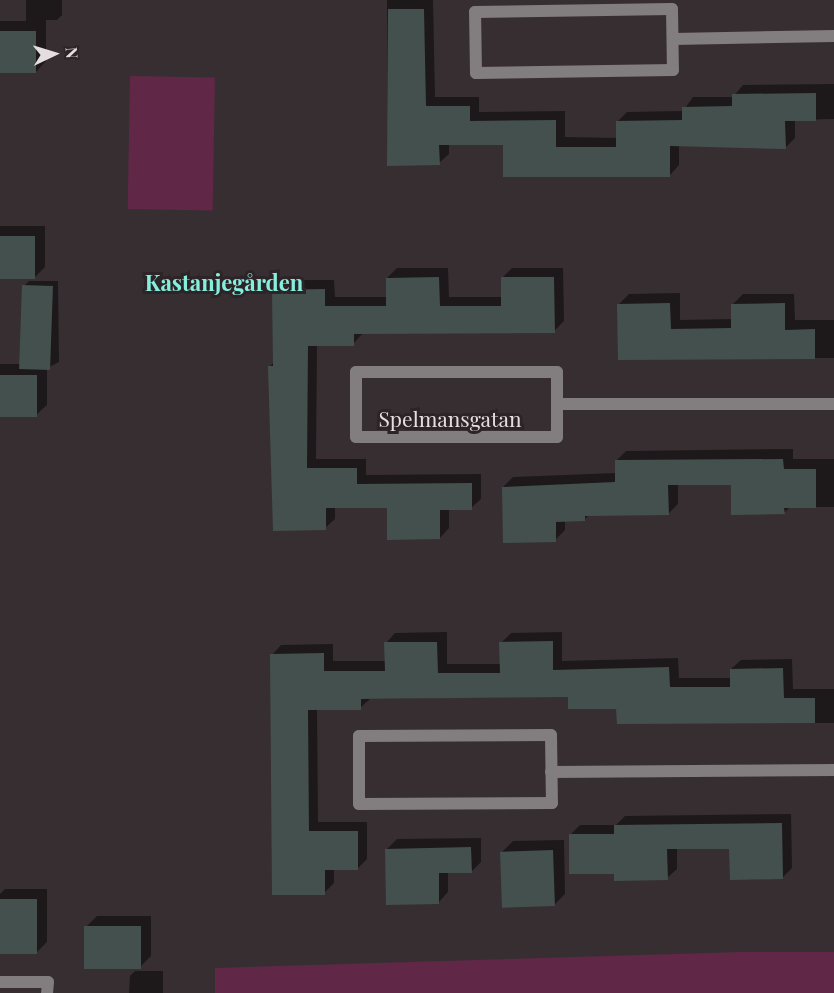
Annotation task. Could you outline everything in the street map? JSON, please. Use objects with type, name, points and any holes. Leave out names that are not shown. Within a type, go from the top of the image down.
[{"type":"street","points":[[672,9],[673,39],[673,70],[476,73],[475,12],[672,9]]},
{"type":"street","points":[[673,39],[834,36]]},
{"type":"street","name":"Spelmansgatan","points":[[356,372],[557,372],[557,404],[557,437],[356,437],[356,372]]},
{"type":"street","points":[[557,404],[834,404]]},
{"type":"street","points":[[551,735],[551,772],[552,803],[359,804],[359,736],[551,735]]},
{"type":"street","points":[[551,772],[834,770]]},
{"type":"street","points":[[0,982],[48,982],[48,993]]},
{"type":"shaded area","points":[[130,76],[215,77],[213,210],[128,209]]},
{"type":"shaded area","points":[[742,952],[834,952],[834,993],[215,993],[215,968]]},
{"type":"building","points":[[388,9],[424,9],[426,106],[470,106],[470,121],[556,120],[556,147],[616,147],[616,121],[682,120],[682,107],[732,106],[732,94],[816,93],[816,121],[785,121],[786,149],[670,146],[670,177],[503,177],[503,145],[439,145],[440,165],[387,166]]},
{"type":"building","points":[[0,31],[36,31],[36,73],[0,73]]},
{"type":"building","points":[[0,236],[35,236],[35,279],[0,279]]},
{"type":"building","points":[[439,277],[440,306],[501,306],[501,277],[554,277],[555,333],[354,334],[354,346],[308,346],[307,468],[357,468],[357,484],[472,483],[472,510],[440,510],[440,539],[387,540],[387,508],[326,508],[326,530],[273,531],[268,366],[273,366],[272,290],[325,289],[325,306],[386,306],[386,278]]},
{"type":"building","points":[[22,285],[53,286],[50,370],[19,369]]},
{"type":"building","points":[[670,303],[671,329],[731,328],[731,304],[785,303],[785,330],[815,329],[815,359],[618,360],[617,304]]},
{"type":"building","points":[[0,375],[37,375],[37,417],[0,417]]},
{"type":"building","points":[[783,459],[784,469],[816,469],[816,508],[784,508],[785,514],[731,515],[731,485],[668,485],[669,515],[585,516],[585,521],[556,522],[556,542],[503,543],[502,487],[615,482],[615,460]]},
{"type":"building","points":[[553,641],[553,670],[669,667],[670,687],[730,687],[730,669],[783,668],[784,698],[815,698],[815,723],[617,724],[616,709],[568,709],[568,697],[361,699],[361,710],[308,710],[309,831],[358,831],[358,870],[325,870],[325,895],[272,895],[270,654],[324,653],[324,671],[385,671],[384,642],[437,642],[438,673],[500,673],[499,642]]},
{"type":"building","points":[[782,823],[783,879],[730,880],[729,849],[667,849],[668,880],[614,881],[614,874],[569,874],[569,834],[614,834],[614,825]]},
{"type":"building","points":[[471,847],[472,873],[439,873],[439,904],[386,905],[385,849]]},
{"type":"building","points":[[553,850],[555,906],[502,908],[500,852]]},
{"type":"building","points":[[0,899],[37,899],[37,954],[0,954]]},
{"type":"building","points":[[84,926],[141,926],[141,969],[84,969]]},
{"type":"district","name":"Kastanjegården","points":[[224,283]]}]
